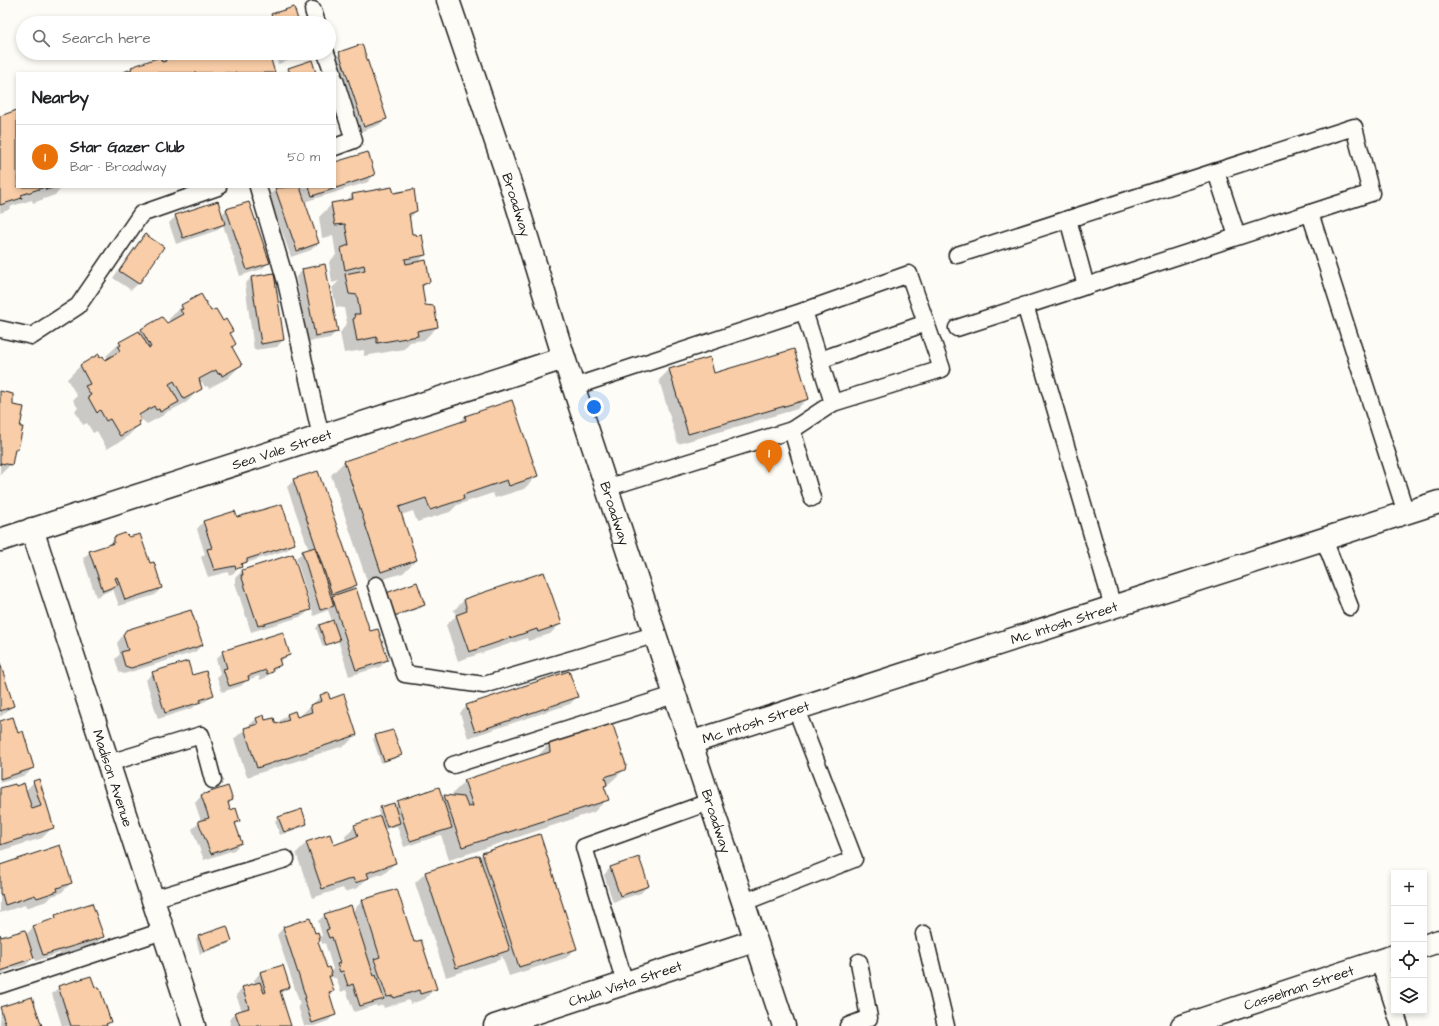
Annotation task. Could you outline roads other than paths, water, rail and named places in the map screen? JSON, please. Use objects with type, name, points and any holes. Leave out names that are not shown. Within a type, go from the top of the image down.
[{"type":"street","name":"Broadway","points":[[448,0],[514,195],[573,387],[754,940],[784,1026]]},
{"type":"street","name":"Sea Vale Street","points":[[0,540],[564,358]]},
{"type":"street","name":"Mc Intosh Street","points":[[690,743],[1439,502]]},
{"type":"street","name":"Madison Avenue","points":[[32,530],[194,1026]]},
{"type":"street","name":"Chula Vista Street","points":[[495,1026],[754,940]]},
{"type":"street","points":[[1427,945],[1439,941]]},
{"type":"street","name":"Casselman Street","points":[[1182,1026],[1387,959]]},
{"type":"lane","points":[[328,60],[333,72]]},
{"type":"lane","points":[[336,83],[354,140],[336,146]]},
{"type":"lane","points":[[957,255],[1354,127],[1371,193],[957,328]]},
{"type":"lane","points":[[1216,172],[1238,236]]},
{"type":"lane","points":[[0,329],[32,336],[78,306],[141,214],[215,188]]},
{"type":"lane","points":[[258,188],[286,282],[321,437]]},
{"type":"lane","points":[[1310,213],[1406,513]]},
{"type":"lane","points":[[1068,219],[1086,286]]},
{"type":"lane","points":[[573,387],[804,311],[909,274],[942,368],[833,403],[792,430],[606,488]]},
{"type":"lane","points":[[1025,305],[1113,607]]},
{"type":"lane","points":[[804,311],[833,403]]},
{"type":"lane","points":[[820,360],[926,323]]},
{"type":"lane","points":[[792,430],[812,498]]},
{"type":"lane","points":[[1324,539],[1350,607]]},
{"type":"lane","points":[[376,584],[406,674],[484,684],[654,634]]},
{"type":"lane","points":[[453,765],[674,695]]},
{"type":"lane","points":[[742,903],[854,859],[796,709]]},
{"type":"lane","points":[[108,763],[201,735],[213,780]]},
{"type":"lane","points":[[625,983],[584,847],[709,802]]},
{"type":"lane","points":[[153,899],[286,859]]},
{"type":"lane","points":[[0,985],[163,931]]},
{"type":"lane","points":[[924,934],[946,1026]]},
{"type":"lane","points":[[1387,959],[1391,986]]},
{"type":"lane","points":[[848,1026],[869,1018],[859,962]]},
{"type":"lane","points":[[1396,1014],[1400,1026]]},
{"type":"place","name":"Star Gazer Club","points":[[769,473]]}]
